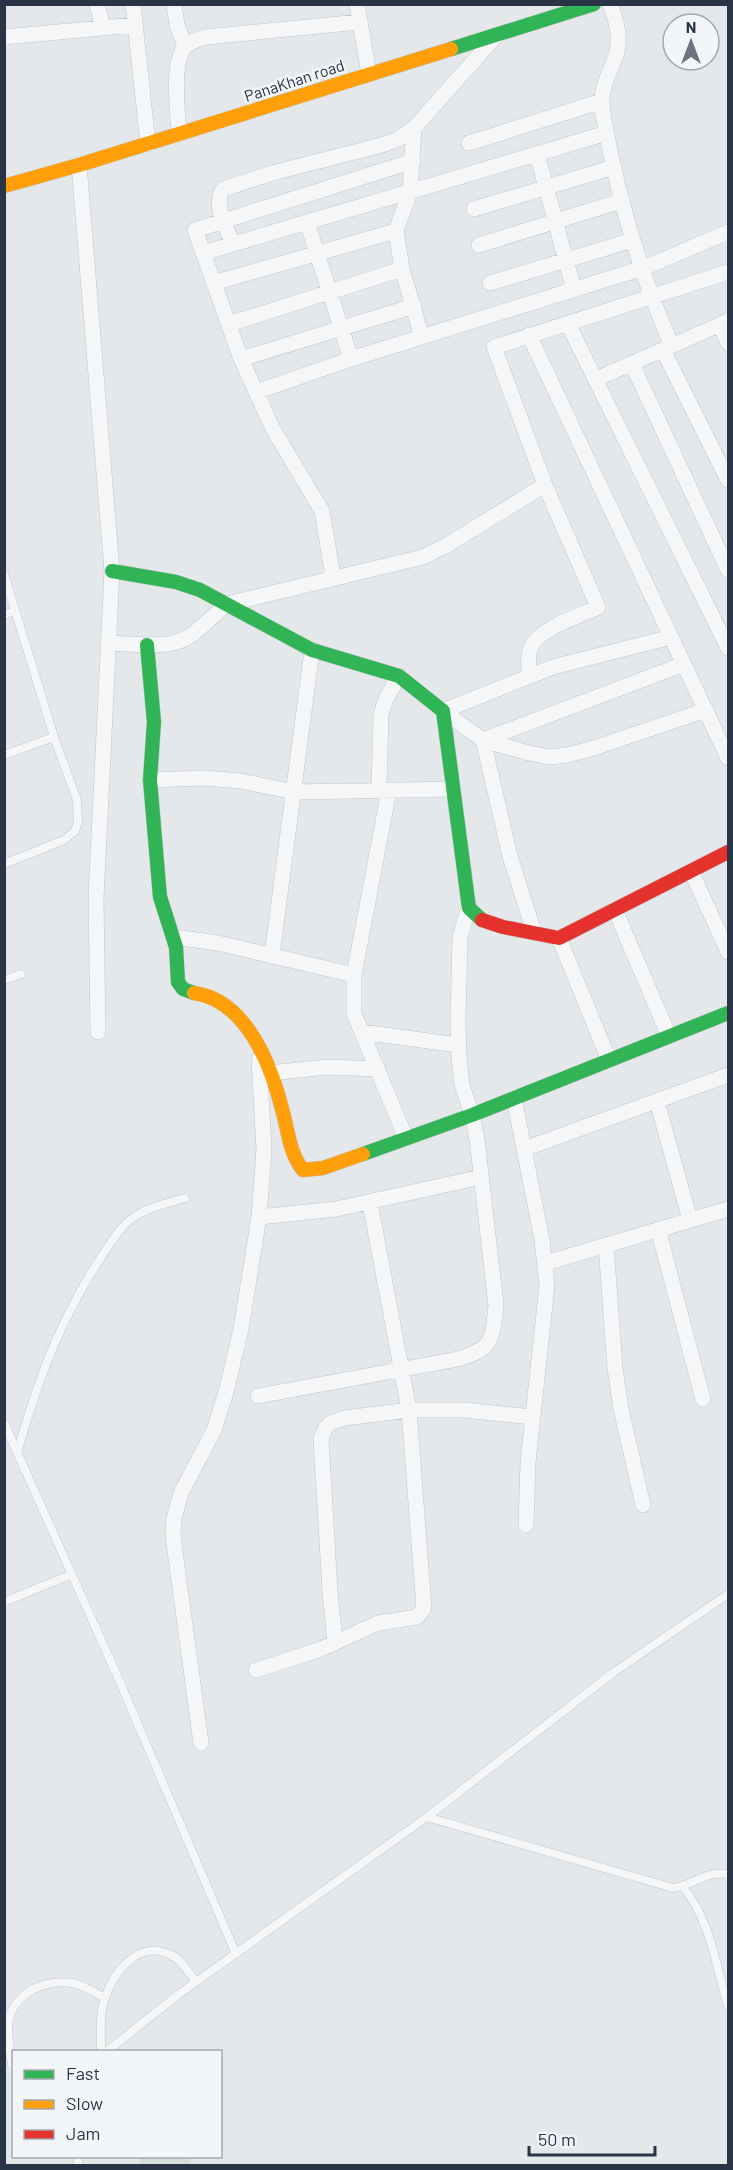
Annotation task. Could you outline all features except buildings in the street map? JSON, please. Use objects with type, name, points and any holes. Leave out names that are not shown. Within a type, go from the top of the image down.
[{"type":"street","points":[[97,4],[103,28]]},
{"type":"street","points":[[133,4],[148,144]]},
{"type":"street","points":[[174,4],[185,47]]},
{"type":"street","points":[[357,4],[369,74]]},
{"type":"street","name":"PanaKhan road","points":[[4,186],[148,144],[594,4]]},
{"type":"street","points":[[610,4],[617,23],[619,40],[616,56],[604,84],[602,101],[621,201],[668,348],[729,480]]},
{"type":"street","points":[[179,134],[177,84],[179,58],[185,47],[194,40],[360,22]]},
{"type":"street","points":[[4,37],[135,25]]},
{"type":"street","points":[[233,244],[219,206],[219,196],[223,189],[272,173],[382,146],[398,139],[414,128],[499,32]]},
{"type":"street","points":[[469,143],[602,101]]},
{"type":"street","points":[[414,128],[410,192],[396,231],[402,269],[422,337]]},
{"type":"street","points":[[203,253],[607,133]]},
{"type":"street","points":[[537,154],[574,290]]},
{"type":"street","points":[[333,577],[322,511],[273,429],[256,392],[241,358],[195,230],[413,161]]},
{"type":"street","points":[[79,165],[112,571],[96,898],[98,1032]]},
{"type":"street","points":[[474,210],[614,167]]},
{"type":"street","points":[[479,245],[621,201]]},
{"type":"street","points":[[307,222],[351,359]]},
{"type":"street","points":[[213,283],[396,231]]},
{"type":"street","points":[[256,392],[351,359],[642,268],[728,234]]},
{"type":"street","points":[[490,283],[633,240]]},
{"type":"street","points":[[229,324],[402,269]]},
{"type":"street","points":[[529,675],[530,649],[536,639],[547,631],[598,608],[545,485],[494,347],[729,272]]},
{"type":"street","points":[[241,358],[414,306]]},
{"type":"street","points":[[596,379],[724,323],[729,343]]},
{"type":"street","points":[[568,324],[722,619],[729,648]]},
{"type":"street","points":[[529,335],[729,758]]},
{"type":"street","points":[[632,364],[729,570]]},
{"type":"street","points":[[108,643],[169,644],[192,635],[228,604],[423,557],[447,545],[545,485]]},
{"type":"street","points":[[112,571],[176,582],[200,590],[312,650],[399,676],[483,740],[529,753],[550,757],[567,755],[706,710]]},
{"type":"street","points":[[443,711],[553,667],[671,637]]},
{"type":"street","points":[[147,645],[154,722],[150,780],[160,897],[164,915],[174,937],[178,956],[178,982],[182,988],[211,996],[227,1006],[241,1021],[259,1048],[281,1104],[298,1165],[303,1170],[323,1168],[472,1115],[729,1013]]},
{"type":"street","points":[[272,955],[312,650]]},
{"type":"street","points":[[483,740],[684,664]]},
{"type":"street","points":[[399,676],[386,699],[381,714],[384,789],[354,975],[354,1014],[406,1138]]},
{"type":"street","points":[[258,1396],[401,1371],[478,1352],[489,1343],[494,1326],[496,1305],[481,1177],[472,1115],[462,1085],[458,1045],[460,937],[469,908],[443,711]]},
{"type":"street","points":[[483,740],[510,856],[534,933]]},
{"type":"street","points":[[150,780],[205,778],[241,781],[294,792],[453,789]]},
{"type":"street","points":[[469,908],[482,920],[503,927],[559,938],[729,852]]},
{"type":"street","points":[[691,871],[729,952]]},
{"type":"street","points":[[615,910],[669,1036]]},
{"type":"street","points":[[174,937],[218,943],[354,975]]},
{"type":"street","points":[[559,938],[609,1060]]},
{"type":"street","points":[[362,1032],[458,1045]]},
{"type":"street","points":[[201,1743],[173,1535],[174,1518],[181,1493],[214,1430],[241,1329],[259,1216],[264,1149],[259,1048]]},
{"type":"street","points":[[270,1073],[328,1067],[378,1069]]},
{"type":"street","points":[[524,1149],[729,1075]]},
{"type":"street","points":[[514,1098],[546,1263],[547,1285],[528,1462],[526,1525]]},
{"type":"street","points":[[657,1101],[690,1220]]},
{"type":"street","points":[[259,1216],[336,1209],[481,1177]]},
{"type":"street","points":[[256,1670],[321,1649],[378,1623],[417,1617],[424,1608],[409,1410],[370,1203]]},
{"type":"street","points":[[546,1263],[729,1209]]},
{"type":"street","points":[[658,1229],[703,1399]]},
{"type":"street","points":[[606,1245],[615,1368],[621,1409],[643,1505]]},
{"type":"street","points":[[335,1643],[321,1439],[330,1423],[409,1410],[464,1410],[532,1417]]},
{"type":"lane","points":[[4,574],[54,737],[77,800],[78,822],[75,831],[64,840],[4,864]]},
{"type":"lane","points":[[4,615],[15,611]]},
{"type":"lane","points":[[4,755],[54,737]]},
{"type":"lane","points":[[4,980],[21,974]]},
{"type":"lane","points":[[17,1453],[41,1375],[82,1287],[123,1226],[133,1217],[186,1198]]},
{"type":"lane","points":[[4,1423],[72,1574],[236,1954]]},
{"type":"lane","points":[[4,1602],[72,1574]]},
{"type":"lane","points":[[109,2050],[196,1983],[427,1817],[614,1672],[729,1594]]},
{"type":"lane","points":[[427,1817],[673,1888],[683,1887],[713,1873],[729,1874]]},
{"type":"lane","points":[[683,1887],[694,1900],[704,1922],[729,2006]]},
{"type":"lane","points":[[101,2050],[102,2010],[105,1998],[117,1975],[135,1954],[144,1951],[159,1951],[172,1955],[196,1983]]},
{"type":"lane","points":[[10,2064],[9,2020],[16,2004],[29,1991],[49,1983],[72,1983],[105,1998]]},
{"type":"shaded area","points":[[140,2158],[191,2158],[191,2165],[140,2165]]},
{"type":"traffic: fast","points":[[451,49],[594,4]]},
{"type":"traffic: fast","points":[[112,571],[176,582],[200,590],[312,650],[399,676],[443,711],[469,908],[482,920]]},
{"type":"traffic: fast","points":[[147,645],[154,722],[150,780],[160,897],[176,947],[178,982],[183,989],[194,993]]},
{"type":"traffic: fast","points":[[363,1154],[472,1115],[728,1013]]},
{"type":"traffic: slow","points":[[4,186],[79,165],[451,49]]},
{"type":"traffic: slow","points":[[194,993],[212,998],[228,1008],[242,1021],[253,1037],[271,1073],[292,1149],[303,1170],[323,1168],[363,1154]]},
{"type":"traffic: jam","points":[[482,920],[503,927],[559,938],[728,852]]}]
